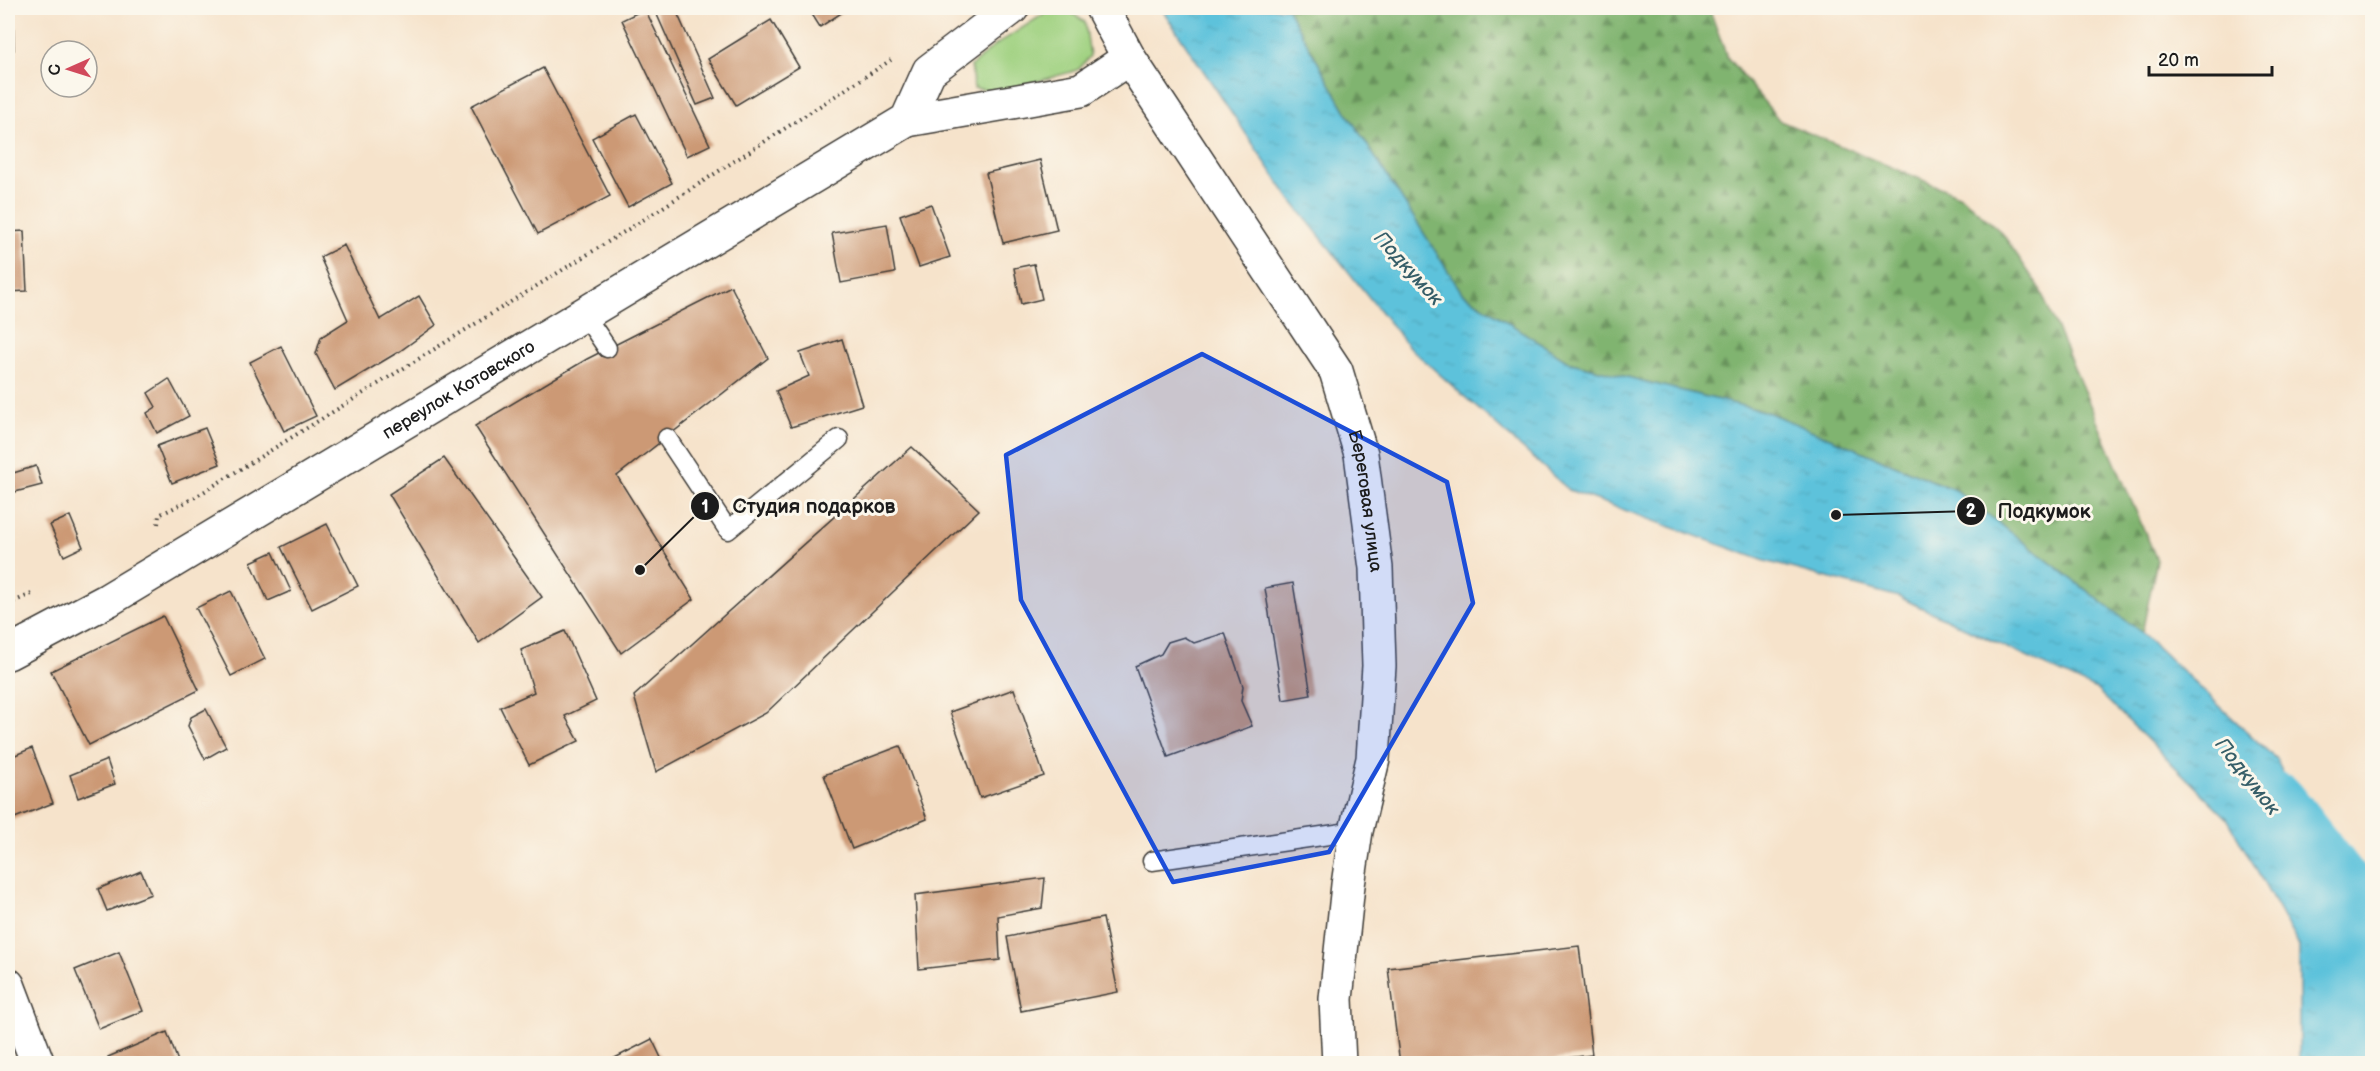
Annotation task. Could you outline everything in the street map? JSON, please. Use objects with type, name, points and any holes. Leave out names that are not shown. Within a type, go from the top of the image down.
[{"type":"street","points":[[907,120],[929,71],[1012,8]]},
{"type":"street","name":"Береговая улица","points":[[1102,8],[1130,58],[1336,371],[1362,454],[1376,568],[1379,666],[1373,759],[1356,831],[1336,999],[1339,1064]]},
{"type":"street","name":"переулок Котовского","points":[[8,653],[108,600],[907,120],[1081,90],[1130,58]]},
{"type":"street","points":[[8,985],[38,1064]]},
{"type":"lane","points":[[584,314],[607,348]]},
{"type":"lane","points":[[667,438],[728,530],[839,439]]},
{"type":"lane","points":[[1152,861],[1356,831]]},
{"type":"path","points":[[192,499],[640,222],[914,45],[929,71]]},
{"type":"highlighted area","points":[[1202,354],[1447,482],[1473,603],[1329,852],[1173,882],[1021,600],[1006,455]]},
{"type":"green space","points":[[1053,8],[1074,14],[1085,22],[1090,56],[1079,69],[997,92],[974,88],[971,66],[994,46]]},
{"type":"green space","points":[[1287,8],[1709,8],[1727,57],[1780,121],[1961,196],[2002,233],[2039,287],[2157,560],[2142,633],[1957,491],[1767,412],[1571,363],[1462,293],[1345,110]]},
{"type":"water","points":[[1161,8],[1287,8],[1345,110],[1462,293],[1571,363],[1767,412],[1957,491],[2142,633],[2277,760],[2352,925],[2372,1030],[2372,1063],[2299,1063],[2299,946],[2227,818],[2097,690],[1899,597],[1765,561],[1569,490],[1409,347],[1290,199]]},
{"type":"building","points":[[8,8],[13,8],[14,50],[8,50]]},
{"type":"building","points":[[654,8],[675,8],[715,98],[697,105]]},
{"type":"building","points":[[808,8],[849,8],[820,27]]},
{"type":"building","points":[[645,9],[710,145],[687,156],[622,20]]},
{"type":"building","points":[[771,20],[799,67],[736,105],[708,59]]},
{"type":"building","points":[[543,68],[610,196],[538,234],[471,106]]},
{"type":"building","points":[[636,114],[672,183],[628,207],[592,138]]},
{"type":"building","points":[[1040,160],[1057,230],[1003,243],[986,173]]},
{"type":"building","points":[[931,204],[950,257],[919,267],[900,215]]},
{"type":"building","points":[[887,224],[895,273],[841,283],[832,233]]},
{"type":"building","points":[[24,231],[27,291],[8,292],[8,232]]},
{"type":"building","points":[[344,245],[380,320],[419,296],[436,325],[400,351],[335,390],[316,354],[321,337],[348,320],[320,257]]},
{"type":"building","points":[[1034,264],[1042,299],[1021,304],[1014,268]]},
{"type":"building","points":[[731,286],[768,358],[617,476],[694,599],[621,653],[475,426],[587,359]]},
{"type":"building","points":[[842,339],[862,405],[791,427],[776,391],[809,376],[800,353]]},
{"type":"building","points":[[281,346],[316,416],[284,431],[250,362]]},
{"type":"building","points":[[169,379],[189,416],[157,433],[147,413],[156,407],[148,393]]},
{"type":"building","points":[[205,428],[220,464],[172,483],[157,446]]},
{"type":"building","points":[[912,447],[979,510],[766,713],[656,772],[634,696]]},
{"type":"building","points":[[444,458],[542,597],[479,643],[389,494]]},
{"type":"building","points":[[36,466],[42,485],[15,492],[10,474]]},
{"type":"building","points":[[70,516],[83,547],[64,556],[50,525]]},
{"type":"building","points":[[327,524],[358,586],[312,609],[281,547]]},
{"type":"building","points":[[273,552],[291,591],[268,601],[251,562]]},
{"type":"building","points":[[1293,583],[1311,695],[1283,700],[1265,588]]},
{"type":"building","points":[[231,591],[265,659],[231,676],[196,608]]},
{"type":"building","points":[[163,616],[199,690],[89,745],[51,671]]},
{"type":"building","points":[[565,631],[596,701],[565,716],[579,741],[529,765],[500,707],[534,692],[521,650]]},
{"type":"building","points":[[1225,633],[1243,686],[1241,701],[1252,726],[1168,757],[1135,666],[1161,654],[1168,642],[1184,637],[1194,643]]},
{"type":"building","points":[[1014,689],[1044,776],[980,798],[950,712]]},
{"type":"building","points":[[206,709],[226,747],[205,759],[188,726],[191,717]]},
{"type":"building","points":[[900,746],[927,819],[852,849],[824,775]]},
{"type":"building","points":[[32,748],[53,803],[12,819],[8,808],[8,758]]},
{"type":"building","points":[[107,760],[115,784],[78,798],[70,775]]},
{"type":"building","points":[[141,871],[151,894],[107,911],[98,889]]},
{"type":"building","points":[[1045,878],[1042,908],[998,916],[1000,960],[919,969],[915,895]]},
{"type":"building","points":[[1103,918],[1118,992],[1021,1011],[1007,937]]},
{"type":"building","points":[[1579,946],[1592,1055],[1519,1064],[1400,1064],[1388,968]]},
{"type":"building","points":[[119,952],[143,1011],[99,1029],[75,970]]},
{"type":"building","points":[[167,1032],[179,1064],[111,1064],[108,1057]]},
{"type":"building","points":[[652,1039],[664,1064],[603,1064]]},
{"type":"waterway","name":"Подкумок","points":[[2272,808],[2340,895],[2358,1064]]},
{"type":"place","name":"Подкумок","points":[[1836,515]]},
{"type":"place","name":"Студия подарков","points":[[640,570]]}]
